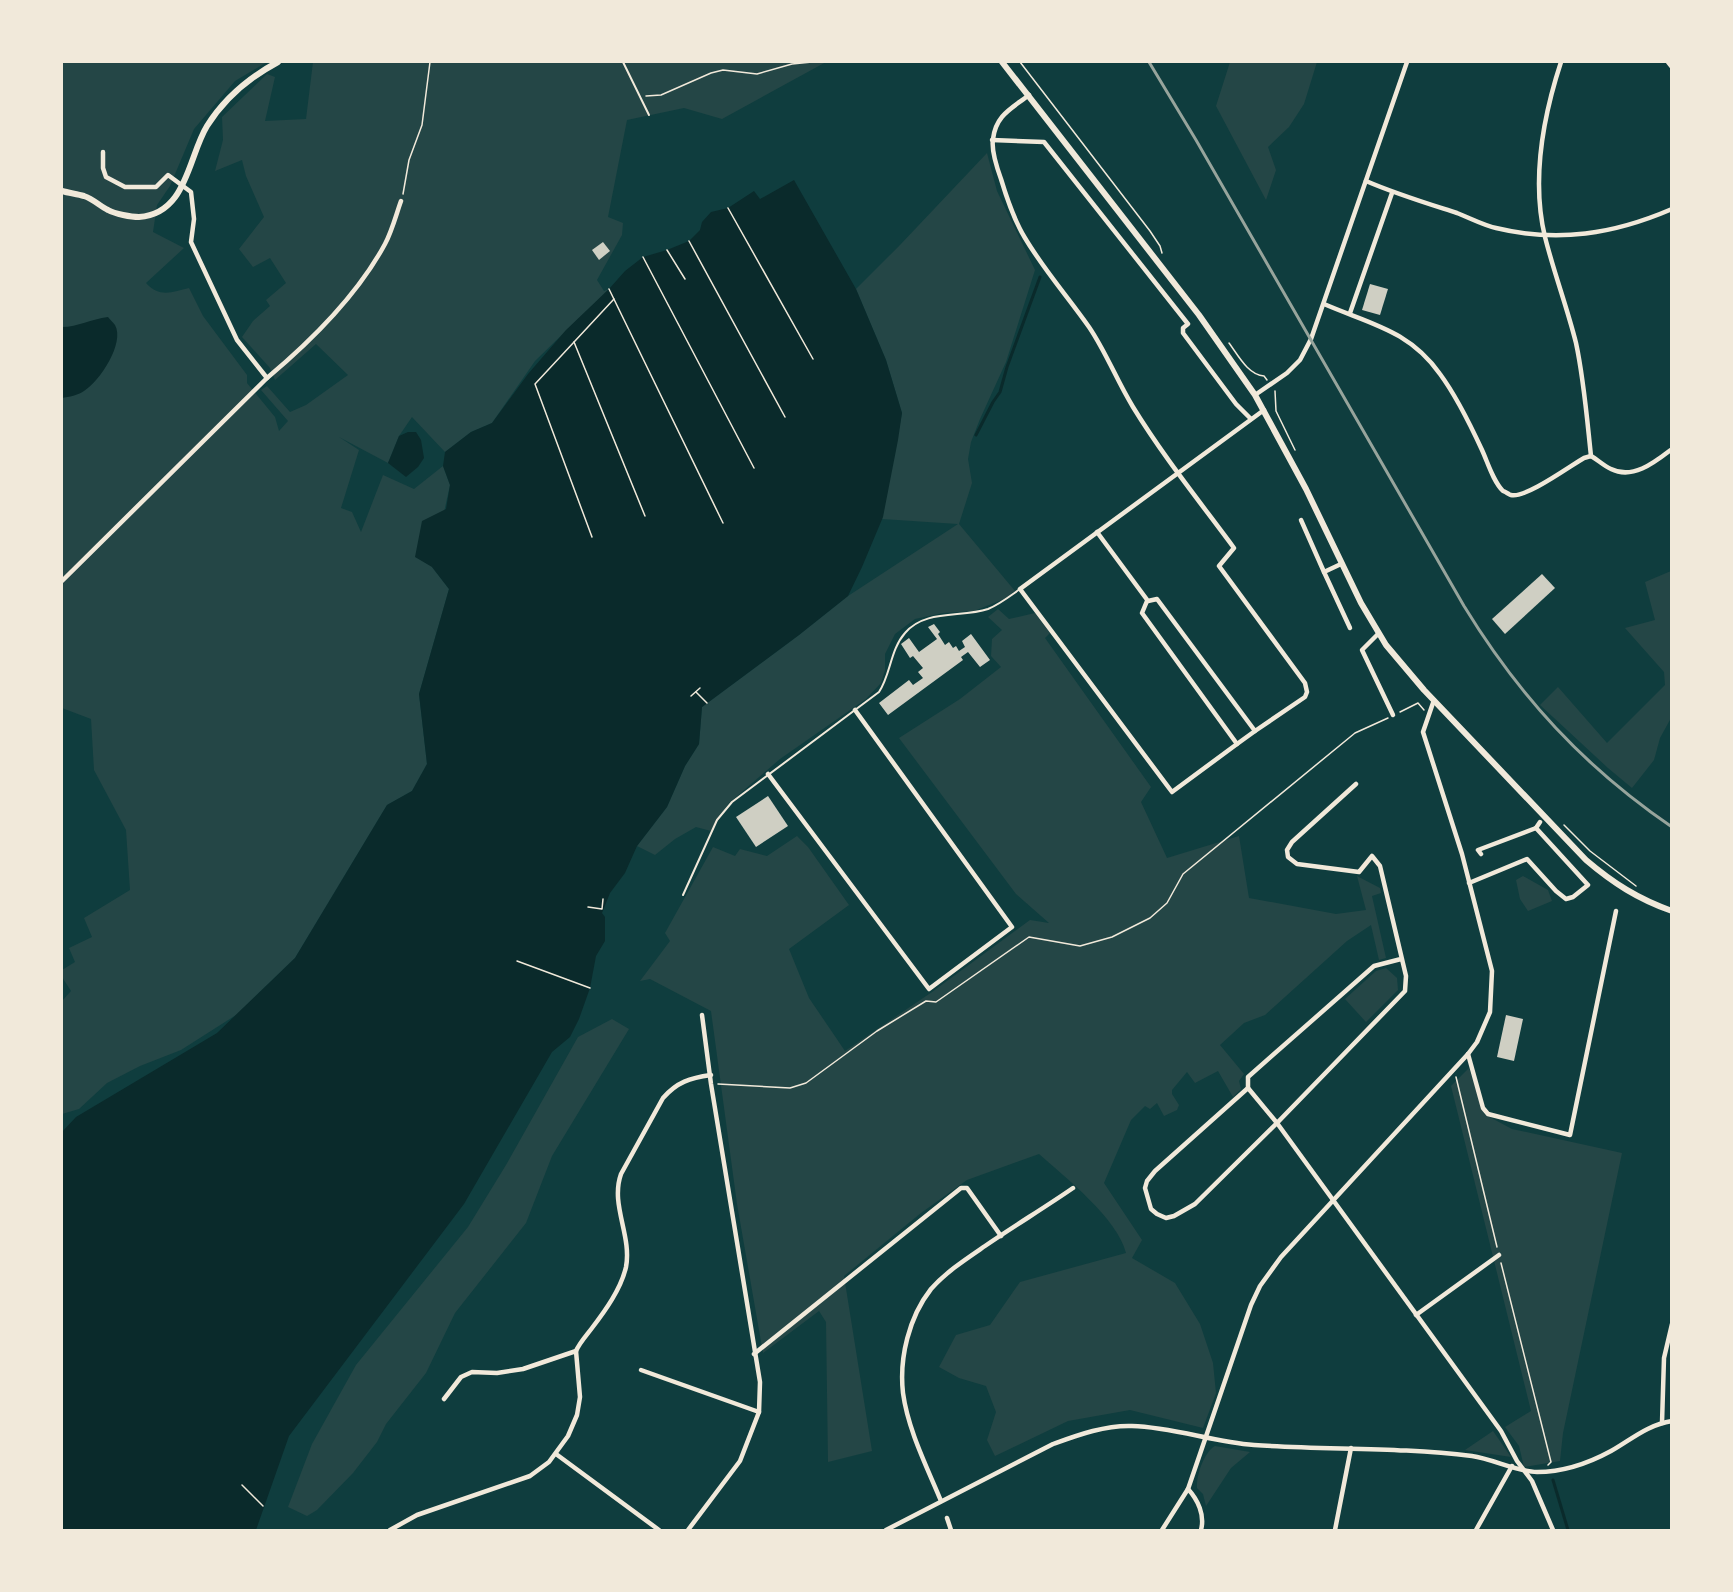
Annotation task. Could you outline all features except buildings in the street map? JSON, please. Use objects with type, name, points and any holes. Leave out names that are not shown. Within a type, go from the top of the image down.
[{"type":"street","points":[[62,191],[85,196],[110,211],[139,217],[162,210],[183,185],[206,127],[234,92],[262,70],[278,62]]},
{"type":"street","points":[[1002,62],[1219,341],[1255,395],[1378,634],[1400,663],[1597,870],[1643,901],[1671,911]]},
{"type":"street","points":[[1255,395],[1287,373],[1301,358],[1324,304],[1407,62]]},
{"type":"street","points":[[1561,62],[1550,95],[1543,132],[1540,174],[1545,235],[1576,344],[1591,456],[1610,469],[1629,473],[1652,463],[1671,449]]},
{"type":"street","points":[[1668,62],[1671,67]]},
{"type":"street","points":[[1029,95],[1000,117],[992,140],[1009,207],[1023,236],[1089,327],[1134,408],[1178,473],[1234,548],[1219,566],[1305,683],[1307,692],[1305,697],[1172,792],[1020,589],[1097,532],[1178,473],[1251,419],[1264,410]]},
{"type":"street","points":[[992,140],[1044,142],[1188,324],[1183,328],[1183,333],[1236,404],[1251,419]]},
{"type":"street","points":[[103,152],[102,168],[106,177],[125,187],[156,187],[168,176],[191,192],[194,219],[191,242],[237,340],[267,378]]},
{"type":"street","points":[[1366,181],[1392,193],[1495,228],[1545,235],[1586,234],[1614,230],[1671,209]]},
{"type":"street","points":[[1350,313],[1392,193]]},
{"type":"street","points":[[62,581],[267,378],[303,348],[364,276],[386,242],[401,201]]},
{"type":"street","points":[[1324,304],[1350,313],[1408,341],[1424,354],[1441,375],[1466,417],[1503,491],[1511,495],[1518,495],[1591,456]]},
{"type":"street","points":[[1301,520],[1350,628]]},
{"type":"street","points":[[1097,532],[1147,601]]},
{"type":"street","points":[[1324,572],[1341,564]]},
{"type":"street","points":[[1147,601],[1157,599],[1255,731]]},
{"type":"street","points":[[1147,601],[1142,613],[1237,744]]},
{"type":"street","points":[[1378,634],[1362,650],[1393,715]]},
{"type":"street","points":[[1162,1530],[1188,1489],[1243,1327],[1260,1286],[1281,1257],[1454,1071],[1477,1042],[1490,1012],[1492,971],[1469,883],[1423,732],[1434,700]]},
{"type":"street","points":[[768,774],[929,989],[1012,927],[855,710]]},
{"type":"street","points":[[1248,1088],[1155,1171],[1147,1181],[1145,1188],[1151,1209],[1157,1214],[1166,1218],[1174,1216],[1195,1204],[1401,998],[1407,985],[1380,866],[1372,856],[1359,872],[1297,864],[1288,857],[1287,850],[1292,842],[1356,784]]},
{"type":"street","points":[[1481,854],[1478,849],[1536,828],[1540,822]]},
{"type":"street","points":[[1469,883],[1527,859],[1566,899],[1573,897],[1588,885],[1536,828]]},
{"type":"street","points":[[1468,1054],[1483,1108],[1488,1114],[1570,1136],[1616,911]]},
{"type":"street","points":[[1401,959],[1374,966],[1248,1077],[1248,1088],[1501,1431],[1540,1496],[1553,1530]]},
{"type":"street","points":[[688,1530],[740,1461],[759,1412],[760,1382],[702,1016]]},
{"type":"street","points":[[444,1400],[461,1377],[472,1372],[523,1369],[576,1351],[610,1300],[626,1266],[624,1231],[616,1198],[616,1186],[621,1174],[670,1089],[681,1082],[711,1075]]},
{"type":"street","points":[[754,1354],[961,1188],[967,1188],[1000,1236]]},
{"type":"street","points":[[941,1501],[917,1441],[903,1391],[906,1342],[920,1305],[936,1285],[957,1266],[1073,1188]]},
{"type":"street","points":[[1416,1315],[1499,1255]]},
{"type":"street","points":[[1662,1423],[1664,1358],[1671,1324]]},
{"type":"street","points":[[390,1530],[417,1515],[530,1476],[541,1469],[556,1454],[568,1436],[577,1415],[580,1396],[576,1351]]},
{"type":"street","points":[[641,1370],[759,1412]]},
{"type":"street","points":[[886,1530],[1053,1444],[1097,1430],[1132,1426],[1255,1445],[1351,1448],[1473,1456],[1526,1472],[1555,1471],[1573,1466],[1610,1451],[1647,1427],[1671,1421]]},
{"type":"street","points":[[1335,1530],[1351,1448]]},
{"type":"street","points":[[556,1454],[659,1530]]},
{"type":"street","points":[[1476,1530],[1512,1466]]},
{"type":"street","points":[[1188,1489],[1197,1499],[1201,1511],[1202,1530]]},
{"type":"street","points":[[947,1518],[951,1530]]},
{"type":"lane","points":[[623,62],[649,114]]},
{"type":"lane","points":[[684,895],[723,810],[768,774],[879,693],[890,671],[897,645],[911,626],[941,616],[987,609],[1020,589]]},
{"type":"path","points":[[401,201],[410,160],[422,125],[430,62]]},
{"type":"path","points":[[639,96],[661,95],[723,70],[757,74],[786,65],[812,62]]},
{"type":"path","points":[[1020,62],[1150,231],[1160,246],[1162,254]]},
{"type":"path","points":[[728,208],[813,359]]},
{"type":"path","points":[[689,241],[785,417]]},
{"type":"path","points":[[667,250],[685,279]]},
{"type":"path","points":[[644,257],[754,468]]},
{"type":"path","points":[[609,289],[723,523]]},
{"type":"path","points":[[592,537],[535,384],[614,298]]},
{"type":"path","points":[[1226,340],[1249,370],[1264,376],[1271,384],[1276,394],[1276,411],[1296,453]]},
{"type":"path","points":[[574,342],[645,516]]},
{"type":"path","points":[[691,696],[700,688]]},
{"type":"path","points":[[696,692],[707,703]]},
{"type":"path","points":[[711,1084],[790,1088],[806,1083],[877,1031],[926,1001],[936,1002],[1029,938],[1080,946],[1112,937],[1150,918],[1167,903],[1183,874],[1355,733],[1418,703],[1428,715]]},
{"type":"path","points":[[1558,819],[1590,851],[1642,890]]},
{"type":"path","points":[[588,907],[602,909],[603,899]]},
{"type":"path","points":[[517,961],[590,988]]},
{"type":"path","points":[[1454,1071],[1460,1083],[1459,1091],[1551,1462],[1546,1467]]},
{"type":"path","points":[[242,1485],[263,1506]]},
{"type":"shaded area","points":[[62,62],[267,62],[235,81],[194,129],[170,186],[157,205],[153,232],[184,248],[146,283],[161,292],[189,288],[203,316],[247,375],[247,383],[275,417],[279,431],[288,421],[261,390],[267,386],[290,412],[306,405],[348,375],[316,344],[275,380],[270,368],[242,337],[253,321],[270,306],[266,300],[286,283],[270,258],[253,267],[239,249],[264,217],[246,176],[242,160],[215,171],[223,140],[222,117],[267,74],[275,77],[265,121],[306,119],[313,62],[826,62],[722,119],[684,108],[627,120],[608,217],[623,223],[622,235],[597,280],[604,291],[609,289],[535,361],[492,423],[471,432],[445,452],[412,417],[399,436],[388,463],[339,437],[359,450],[341,508],[352,512],[361,532],[383,475],[414,489],[443,466],[450,485],[432,567],[449,589],[419,694],[427,764],[412,791],[387,805],[295,958],[236,1015],[181,1050],[140,1066],[107,1083],[79,1109],[62,1114],[62,1001],[71,991],[62,977],[62,970],[75,962],[69,948],[92,937],[84,918],[130,890],[126,830],[94,770],[91,719],[62,708]]},
{"type":"shaded area","points":[[1230,62],[1317,62],[1304,104],[1289,127],[1268,147],[1276,170],[1266,200],[1216,106]]},
{"type":"shaded area","points":[[987,153],[997,191],[1035,270],[1006,362],[971,442],[968,459],[972,483],[959,524],[1015,591],[1004,599],[974,611],[943,613],[915,619],[895,634],[885,654],[885,670],[881,683],[866,699],[780,759],[728,804],[711,831],[696,827],[675,839],[655,855],[637,846],[667,807],[685,766],[699,744],[702,707],[848,596],[958,524],[882,519],[902,413],[886,360],[856,289]]},
{"type":"shaded area","points":[[794,180],[856,289],[886,360],[902,413],[883,517],[848,596],[702,707],[699,744],[685,766],[667,807],[637,846],[625,873],[610,893],[602,913],[605,917],[605,941],[596,956],[590,988],[570,1037],[552,1052],[464,1204],[289,1436],[256,1530],[62,1530],[62,1132],[76,1117],[217,1033],[295,958],[387,805],[412,791],[427,764],[419,694],[449,589],[432,567],[415,557],[422,521],[446,509],[450,485],[443,466],[445,452],[471,432],[492,423],[528,374],[566,330],[625,271],[643,257],[689,241],[700,230],[702,222],[711,212],[728,208],[754,191],[760,199]]},
{"type":"shaded area","points":[[108,317],[115,325],[117,333],[117,342],[109,361],[97,379],[84,391],[62,398],[62,327]]},
{"type":"shaded area","points":[[408,432],[416,432],[421,440],[424,458],[418,467],[406,477],[388,463],[399,436]]},
{"type":"shaded area","points":[[1671,571],[1671,718],[1660,738],[1654,760],[1632,788],[1540,705],[1558,687],[1607,743],[1665,685],[1664,672],[1625,628],[1655,620],[1645,582]]},
{"type":"shaded area","points":[[998,609],[1009,619],[1035,613],[1050,633],[1045,638],[1151,787],[1141,802],[1167,858],[1239,836],[1249,898],[1336,914],[1366,910],[1357,876],[1380,888],[1381,893],[1372,896],[1386,958],[1379,960],[1371,925],[1347,941],[1265,1015],[1244,1023],[1220,1045],[1244,1074],[1239,1081],[1241,1089],[1233,1097],[1218,1071],[1195,1083],[1187,1072],[1172,1090],[1179,1105],[1177,1110],[1164,1116],[1157,1103],[1150,1109],[1145,1106],[1131,1120],[1104,1183],[1142,1240],[1132,1258],[1175,1283],[1200,1324],[1213,1363],[1216,1393],[1203,1428],[1130,1410],[1068,1421],[995,1456],[987,1440],[996,1412],[986,1386],[959,1378],[939,1367],[956,1335],[990,1325],[1020,1282],[1126,1253],[1113,1226],[1102,1213],[1076,1186],[1039,1154],[967,1180],[921,1213],[844,1276],[872,1451],[828,1462],[826,1322],[819,1311],[763,1353],[737,1204],[711,1011],[650,979],[640,981],[670,941],[665,933],[713,847],[735,856],[740,849],[767,856],[797,836],[808,847],[849,905],[789,949],[809,998],[845,1051],[932,992],[1030,920],[1049,923],[1016,894],[899,738],[960,699],[1001,667],[991,656],[992,639],[1002,630],[988,617]]},
{"type":"shaded area","points":[[1523,876],[1548,890],[1552,901],[1528,911],[1520,899],[1516,880]]},
{"type":"shaded area","points":[[1386,968],[1397,978],[1398,990],[1366,1022],[1345,999],[1376,971]]},
{"type":"shaded area","points":[[612,1019],[629,1029],[552,1156],[526,1223],[455,1313],[426,1373],[386,1424],[377,1442],[353,1473],[317,1510],[307,1516],[288,1507],[312,1444],[356,1365],[468,1227],[506,1165],[578,1037]]},
{"type":"shaded area","points":[[1469,1068],[1484,1114],[1512,1129],[1622,1153],[1563,1433],[1560,1461],[1524,1467],[1519,1446],[1505,1427],[1531,1411],[1451,1086]]},
{"type":"shaded area","points":[[1493,1431],[1511,1457],[1465,1450]]},
{"type":"shaded area","points":[[1215,1446],[1250,1452],[1231,1468],[1206,1506],[1203,1494],[1197,1488],[1198,1477],[1207,1453]]},
{"type":"waterway","points":[[976,435],[1000,392],[1040,277]]},
{"type":"waterway","points":[[1553,1480],[1568,1530]]},
{"type":"railway","points":[[1149,62],[1485,639],[1507,670],[1556,728],[1610,780],[1672,827]]}]
